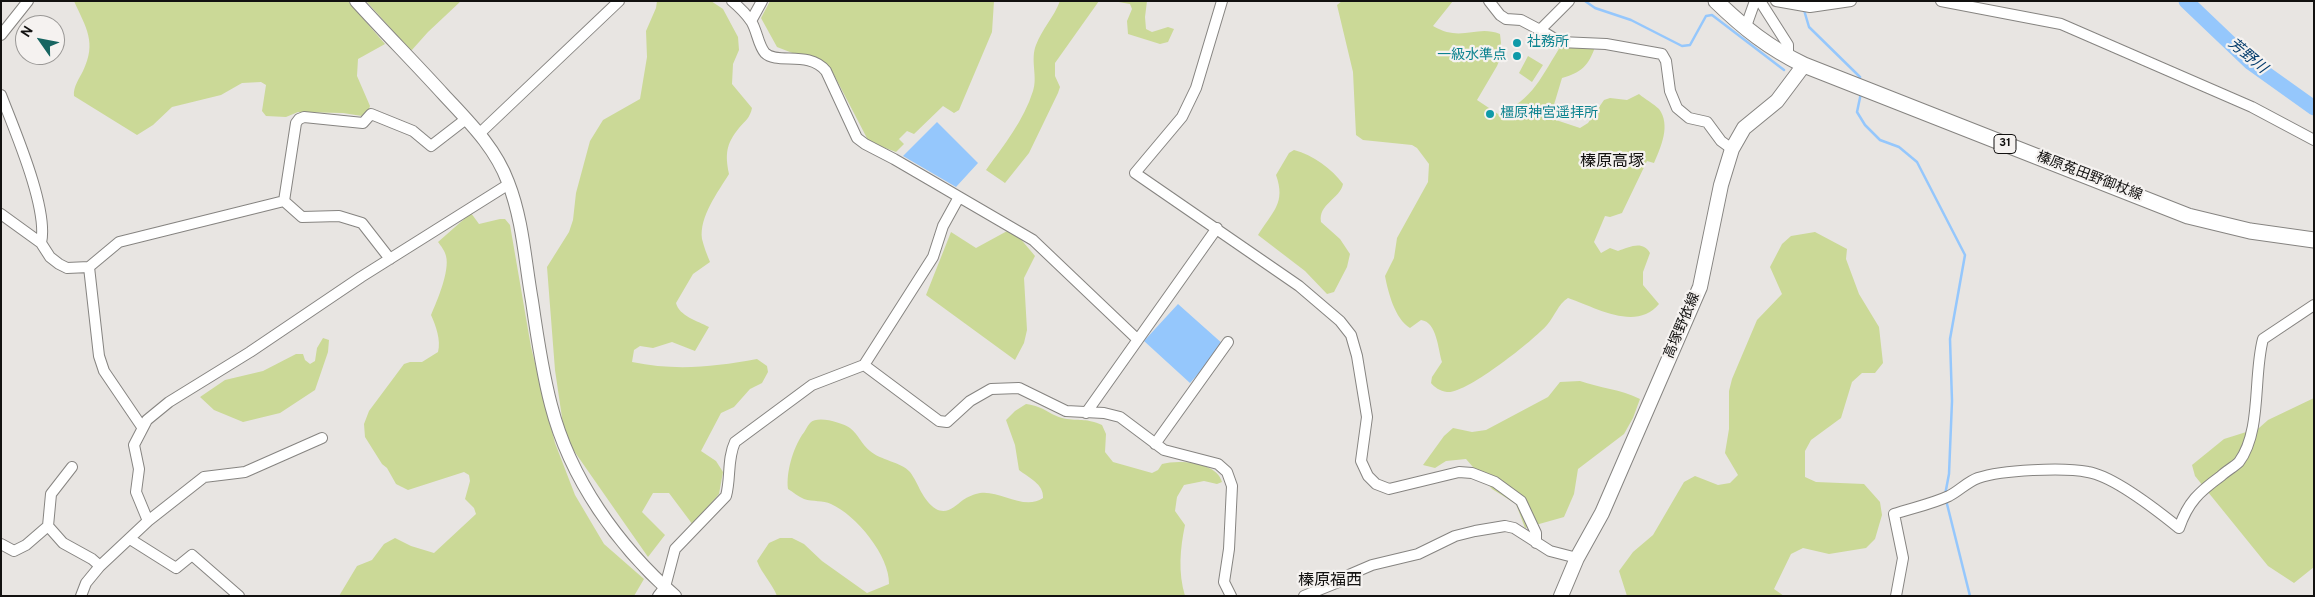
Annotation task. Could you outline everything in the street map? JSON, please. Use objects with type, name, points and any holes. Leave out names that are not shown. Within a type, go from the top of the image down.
[{"type":"main road","name":"榛原菟田野御杖線","points":[[1716,1],[1745,29],[1788,58],[1804,65],[2188,216],[2250,231],[2314,240]]},
{"type":"main road","name":"高塚野依線","points":[[1561,596],[1577,558],[1606,504],[1700,287],[1721,185],[1732,149],[1744,128],[1778,100],[1804,65]]},
{"type":"street","points":[[1,35],[28,1]]},
{"type":"street","points":[[356,1],[480,133],[500,162],[509,184],[519,221],[543,370],[552,407],[568,453],[584,485],[628,549],[666,593]]},
{"type":"street","points":[[480,133],[619,1]]},
{"type":"street","points":[[732,1],[751,21],[766,53],[772,56],[813,60],[820,63],[826,71],[857,138],[1033,240],[1137,340]]},
{"type":"street","points":[[751,21],[762,1]]},
{"type":"street","points":[[1222,1],[1196,88],[1186,110],[1135,173],[1299,286],[1340,321],[1351,335],[1357,356],[1367,417],[1362,461],[1368,476],[1376,484],[1389,489],[1459,472],[1472,473],[1495,482],[1521,501],[1536,533],[1536,543]]},
{"type":"street","points":[[1489,1],[1500,15],[1506,18],[1521,20],[1560,42],[1606,44],[1662,54],[1665,57],[1670,90],[1677,108],[1690,118],[1707,122],[1721,141],[1732,149]]},
{"type":"street","points":[[1540,30],[1569,1]]},
{"type":"street","points":[[1745,29],[1755,1]]},
{"type":"street","points":[[1760,1],[1788,45],[1788,58]]},
{"type":"street","points":[[1776,1],[1810,8],[1851,1]]},
{"type":"street","points":[[1942,1],[2061,24],[2252,107],[2314,140]]},
{"type":"street","points":[[1,95],[34,182],[43,234],[41,242]]},
{"type":"street","points":[[284,201],[296,123],[299,119],[304,117],[363,123],[371,114],[413,131],[431,146],[466,119]]},
{"type":"street","points":[[148,521],[136,492],[139,469],[134,445],[142,427],[160,408],[509,184]]},
{"type":"street","points":[[666,593],[675,549],[726,496],[729,485],[730,454],[735,442],[812,384],[864,365],[933,257],[943,226],[959,197]]},
{"type":"street","points":[[284,201],[302,217],[339,216],[362,223],[390,259]]},
{"type":"street","points":[[1,214],[41,242],[50,257],[68,268],[89,267],[119,242],[284,201]]},
{"type":"street","points":[[1086,413],[1217,228]]},
{"type":"street","points":[[89,267],[99,356],[104,371],[142,427]]},
{"type":"street","points":[[1896,596],[1903,558],[1894,514],[1943,498],[1976,478],[1999,473],[2039,470],[2089,472],[2108,480],[2179,528],[2186,509],[2200,491],[2238,462],[2246,446],[2252,420],[2258,358],[2263,339],[2314,305]]},
{"type":"street","points":[[1155,444],[1228,342]]},
{"type":"street","points":[[864,365],[939,421],[947,422],[970,401],[992,389],[1019,388],[1066,411],[1104,413],[1120,417],[1164,450],[1218,464],[1227,472],[1232,486],[1229,549],[1224,582],[1231,596]]},
{"type":"street","points":[[81,596],[86,583],[100,566],[148,521],[204,477],[245,472],[322,438]]},
{"type":"street","points":[[1,544],[14,552],[26,545],[48,526],[51,494],[72,467]]},
{"type":"street","points":[[48,526],[64,543],[92,558],[100,566]]},
{"type":"street","points":[[1304,596],[1341,581],[1351,574],[1372,565],[1418,554],[1455,536],[1506,526],[1514,528],[1550,551],[1577,558]]},
{"type":"street","points":[[130,539],[176,568],[192,555],[239,596]]},
{"type":"green space","points":[[74,1],[348,1],[385,44],[358,59],[357,76],[370,106],[368,112],[362,116],[343,113],[298,112],[286,117],[266,116],[262,111],[266,85],[261,82],[242,83],[221,95],[172,107],[153,125],[137,135],[74,96],[75,86],[87,61],[89,43],[86,27]]},
{"type":"green space","points":[[366,1],[461,1],[411,51]]},
{"type":"green space","points":[[657,1],[711,1],[723,9],[738,37],[739,50],[733,64],[732,84],[752,108],[749,117],[731,139],[727,155],[729,174],[710,205],[703,222],[702,239],[710,262],[693,274],[676,303],[685,315],[709,327],[695,351],[672,342],[653,348],[640,346],[634,350],[632,362],[648,365],[694,367],[757,359],[767,366],[768,372],[762,383],[750,389],[734,407],[721,413],[701,451],[716,461],[723,472],[719,494],[693,525],[669,493],[653,493],[642,512],[665,535],[648,557],[565,438],[555,370],[547,267],[569,232],[573,220],[576,193],[590,141],[603,120],[640,99],[647,57],[646,31]]},
{"type":"green space","points":[[770,1],[994,1],[992,32],[959,110],[954,113],[943,106],[914,134],[907,131],[899,139],[904,144],[896,152],[869,142],[832,71],[826,66],[777,47],[761,18]]},
{"type":"green space","points":[[1060,1],[1099,1],[1055,63],[1055,76],[1060,87],[1058,93],[1029,153],[1005,183],[986,170],[1013,132],[1029,102],[1035,80],[1034,51],[1041,34]]},
{"type":"green space","points":[[1113,1],[1147,1],[1146,29],[1152,32],[1168,27],[1174,29],[1168,42],[1160,44],[1128,34],[1127,21],[1132,9],[1130,4]]},
{"type":"green space","points":[[1342,1],[1453,1],[1433,26],[1452,33],[1491,31],[1500,34],[1499,52],[1502,54],[1477,100],[1498,114],[1520,102],[1536,86],[1562,44],[1595,47],[1590,59],[1579,71],[1562,78],[1550,118],[1580,128],[1588,123],[1604,100],[1610,98],[1627,100],[1639,94],[1659,109],[1663,115],[1664,136],[1654,163],[1647,161],[1622,213],[1610,217],[1605,216],[1594,242],[1601,253],[1610,248],[1618,251],[1640,246],[1647,249],[1650,253],[1643,272],[1643,285],[1659,304],[1650,312],[1639,316],[1627,317],[1615,315],[1568,298],[1540,332],[1514,354],[1483,376],[1456,391],[1447,392],[1434,386],[1431,383],[1432,377],[1442,362],[1434,331],[1426,322],[1421,320],[1410,328],[1405,324],[1393,305],[1385,276],[1394,258],[1397,238],[1428,182],[1429,164],[1417,148],[1412,145],[1363,140],[1356,135],[1353,72],[1337,5]]},
{"type":"green space","points":[[1528,56],[1543,65],[1532,82],[1519,73]]},
{"type":"green space","points":[[1294,150],[1322,163],[1343,184],[1338,194],[1326,206],[1321,216],[1321,222],[1340,239],[1350,254],[1347,267],[1334,292],[1327,294],[1305,271],[1258,235],[1273,213],[1279,200],[1280,193],[1276,175],[1289,153]]},
{"type":"green space","points":[[471,213],[479,224],[505,219],[510,225],[531,347],[555,443],[575,495],[604,544],[644,579],[634,596],[339,596],[357,566],[372,560],[384,544],[395,538],[411,546],[434,553],[476,514],[474,508],[465,499],[470,481],[469,475],[464,472],[408,490],[396,484],[365,437],[364,424],[369,411],[404,364],[422,362],[438,352],[438,338],[431,315],[442,286],[447,262],[445,252],[438,242]]},
{"type":"green space","points":[[1009,230],[1019,237],[1035,256],[1024,278],[1027,330],[1024,343],[1015,360],[926,295],[951,232],[976,248]]},
{"type":"green space","points":[[1815,232],[1847,249],[1846,259],[1859,294],[1879,327],[1883,363],[1875,373],[1862,373],[1852,382],[1841,418],[1811,440],[1805,451],[1805,477],[1816,482],[1864,484],[1880,502],[1882,515],[1875,539],[1866,548],[1829,554],[1803,548],[1791,554],[1774,589],[1784,596],[1627,596],[1619,571],[1633,552],[1653,535],[1684,482],[1695,476],[1718,485],[1730,483],[1738,475],[1725,453],[1729,429],[1729,391],[1732,379],[1757,320],[1782,294],[1770,267],[1782,244],[1791,236]]},
{"type":"green space","points":[[323,338],[329,340],[328,352],[315,390],[280,413],[243,422],[214,410],[200,397],[225,380],[263,371],[296,354],[303,354],[305,360],[310,364],[315,361],[317,348]]},
{"type":"green space","points":[[1580,381],[1640,399],[1633,418],[1624,434],[1578,469],[1574,494],[1564,517],[1525,528],[1516,504],[1492,489],[1466,459],[1446,461],[1435,468],[1423,465],[1444,436],[1453,428],[1472,432],[1486,430],[1548,397],[1560,382]]},
{"type":"green space","points":[[2314,398],[2314,567],[2294,583],[2268,566],[2195,476],[2192,465],[2224,439],[2259,428],[2268,420]]},
{"type":"green space","points":[[1026,404],[1038,407],[1061,418],[1088,421],[1102,425],[1106,434],[1105,452],[1113,462],[1152,473],[1158,470],[1162,464],[1187,462],[1205,466],[1219,475],[1222,482],[1217,484],[1204,481],[1184,485],[1177,497],[1175,511],[1185,525],[1180,560],[1185,596],[777,596],[757,561],[769,543],[780,538],[792,538],[804,544],[822,561],[867,593],[889,584],[888,573],[878,549],[851,517],[831,504],[804,499],[788,489],[789,468],[793,454],[810,423],[824,420],[836,422],[850,428],[874,454],[910,472],[927,501],[936,509],[944,511],[980,493],[996,494],[1028,502],[1043,498],[1043,493],[1038,485],[1019,470],[1015,445],[1006,420]]},
{"type":"water","points":[[937,122],[978,163],[956,187],[903,156]]},
{"type":"water","points":[[1178,304],[1224,345],[1190,383],[1144,341]]},
{"type":"waterway","points":[[1585,1],[1595,8],[1631,20],[1682,46],[1690,45],[1706,16],[1712,15],[1784,70]]},
{"type":"waterway","name":"芳野川","points":[[2186,1],[2251,63],[2314,108]]},
{"type":"waterway","points":[[1804,10],[1809,27],[1860,77],[1860,82]]},
{"type":"waterway","points":[[1861,93],[1857,112],[1865,125],[1880,140],[1899,147],[1917,162],[1965,255],[1950,339],[1952,401],[1949,474],[1945,495]]},
{"type":"waterway","points":[[1946,500],[1970,596]]},
{"type":"place","name":"社務所","points":[[1517,43]]},
{"type":"place","name":"一級水準点","points":[[1517,56]]},
{"type":"place","name":"橿原神宮遥拝所","points":[[1490,114]]},
{"type":"district","name":"榛原高塚","points":[[1612,163]]},
{"type":"district","name":"榛原福西","points":[[1330,582]]}]
